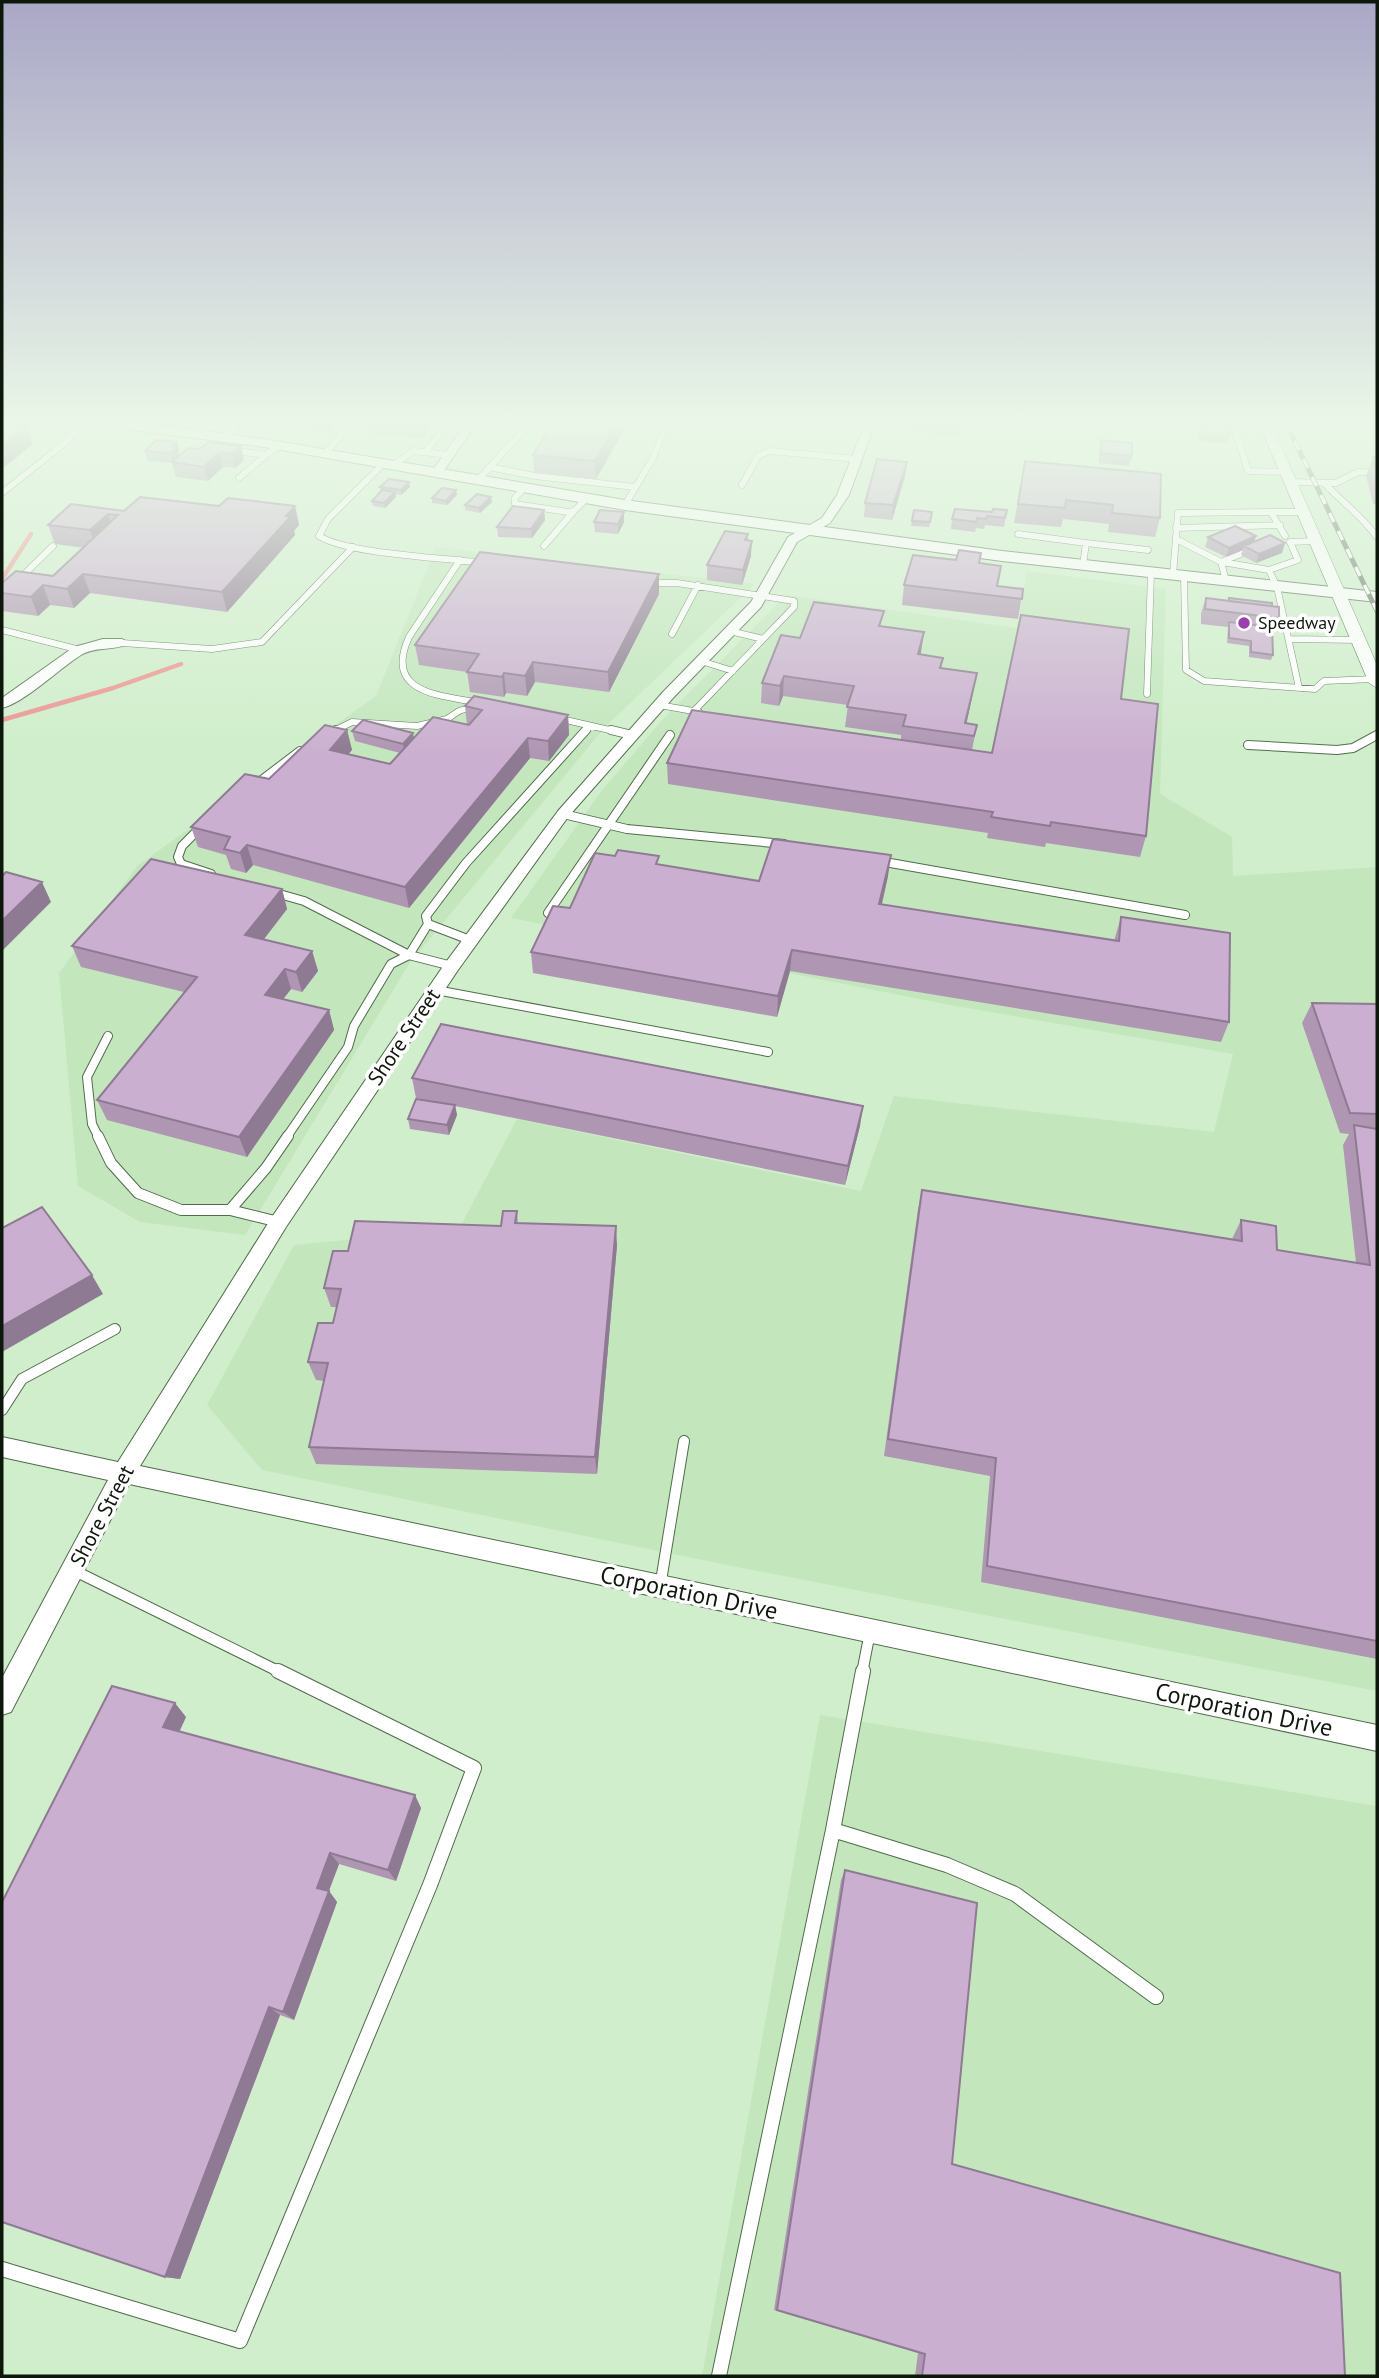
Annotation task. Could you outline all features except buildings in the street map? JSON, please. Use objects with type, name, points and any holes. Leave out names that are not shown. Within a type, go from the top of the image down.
[{"type":"main road","points":[[840,534],[1151,573],[1377,597]]},
{"type":"street","name":"Shore Street","points":[[2,1703],[123,1474],[279,1222],[452,966],[564,814],[659,705],[762,594],[792,540],[802,534]]},
{"type":"street","points":[[1313,534],[1376,681]]},
{"type":"street","points":[[2,704],[79,650],[103,643],[121,643]]},
{"type":"street","name":"Corporation Drive","points":[[2,1447],[1377,1738]]},
{"type":"lane","points":[[319,534],[330,543],[486,563]]},
{"type":"lane","points":[[544,546],[554,534]]},
{"type":"lane","points":[[1018,534],[1148,550]]},
{"type":"lane","points":[[1175,534],[1186,670],[1191,675],[1204,681],[1315,690],[1324,681],[1376,681]]},
{"type":"lane","points":[[1175,539],[1221,562],[1269,570],[1298,560],[1285,534]]},
{"type":"lane","points":[[1272,541],[1316,541]]},
{"type":"lane","points":[[1083,565],[1086,543]]},
{"type":"lane","points":[[2,596],[52,546]]},
{"type":"lane","points":[[1221,562],[1259,546]]},
{"type":"lane","points":[[121,643],[229,648],[262,642],[353,547]]},
{"type":"lane","points":[[320,740],[352,722],[417,726],[447,719],[459,711],[487,704],[440,694],[412,683],[404,676],[400,658],[422,616],[460,560]]},
{"type":"lane","points":[[1221,562],[1226,581]]},
{"type":"lane","points":[[1269,570],[1277,587],[1299,688]]},
{"type":"lane","points":[[1147,694],[1151,573]]},
{"type":"lane","points":[[644,583],[698,585],[794,601],[794,607],[694,711]]},
{"type":"lane","points":[[672,635],[698,585]]},
{"type":"lane","points":[[2,630],[58,642],[79,650]]},
{"type":"lane","points":[[730,631],[763,639]]},
{"type":"lane","points":[[1290,639],[1358,640]]},
{"type":"lane","points":[[701,661],[733,671]]},
{"type":"lane","points":[[659,705],[708,713]]},
{"type":"lane","points":[[553,718],[632,735]]},
{"type":"lane","points":[[230,1210],[266,1168],[348,1047],[354,1026],[391,964],[409,955],[428,924],[426,916],[466,863],[590,726]]},
{"type":"lane","points":[[548,913],[670,735]]},
{"type":"lane","points":[[1248,745],[1332,751],[1353,749],[1371,735],[1377,735]]},
{"type":"lane","points":[[246,793],[309,746]]},
{"type":"lane","points":[[564,814],[610,825],[789,845]]},
{"type":"lane","points":[[215,816],[182,846],[178,857],[181,864],[217,876]]},
{"type":"lane","points":[[872,860],[1185,915]]},
{"type":"lane","points":[[266,890],[304,901],[409,955],[452,966]]},
{"type":"lane","points":[[428,924],[470,940]]},
{"type":"lane","points":[[436,990],[768,1052]]},
{"type":"lane","points":[[107,1036],[88,1077],[92,1124],[111,1163],[138,1193],[181,1210],[230,1210],[279,1222]]},
{"type":"lane","points":[[2,1410],[22,1378],[115,1329]]},
{"type":"lane","points":[[660,1587],[684,1441]]},
{"type":"lane","points":[[2,2269],[240,2341],[430,1885],[474,1768],[73,1570]]},
{"type":"lane","points":[[719,2376],[833,1830],[870,1632]]},
{"type":"lane","points":[[833,1830],[947,1865],[1015,1894],[1156,1997]]},
{"type":"shaded area","points":[[436,547],[755,584],[605,727],[409,964],[245,1235],[140,1222],[78,1186],[59,973],[137,866],[376,696]]},
{"type":"shaded area","points":[[1027,571],[1166,589],[1160,794],[1232,837],[1233,876],[1377,867],[1377,1691],[732,1566],[262,1470],[207,1405],[294,1245],[459,1229],[517,1119],[861,1191],[894,1096],[1214,1132],[1233,1054],[950,1005],[511,918],[600,793],[662,720],[786,595],[1017,628]]},
{"type":"shaded area","points":[[820,1715],[1377,1806],[1377,2376],[702,2376]]},
{"type":"waterway","points":[[2,579],[31,534]]},
{"type":"waterway","points":[[2,720],[113,688],[181,664]]},
{"type":"railway","points":[[1340,534],[1377,611]]},
{"type":"place","name":"Speedway","points":[[1244,623]]}]
